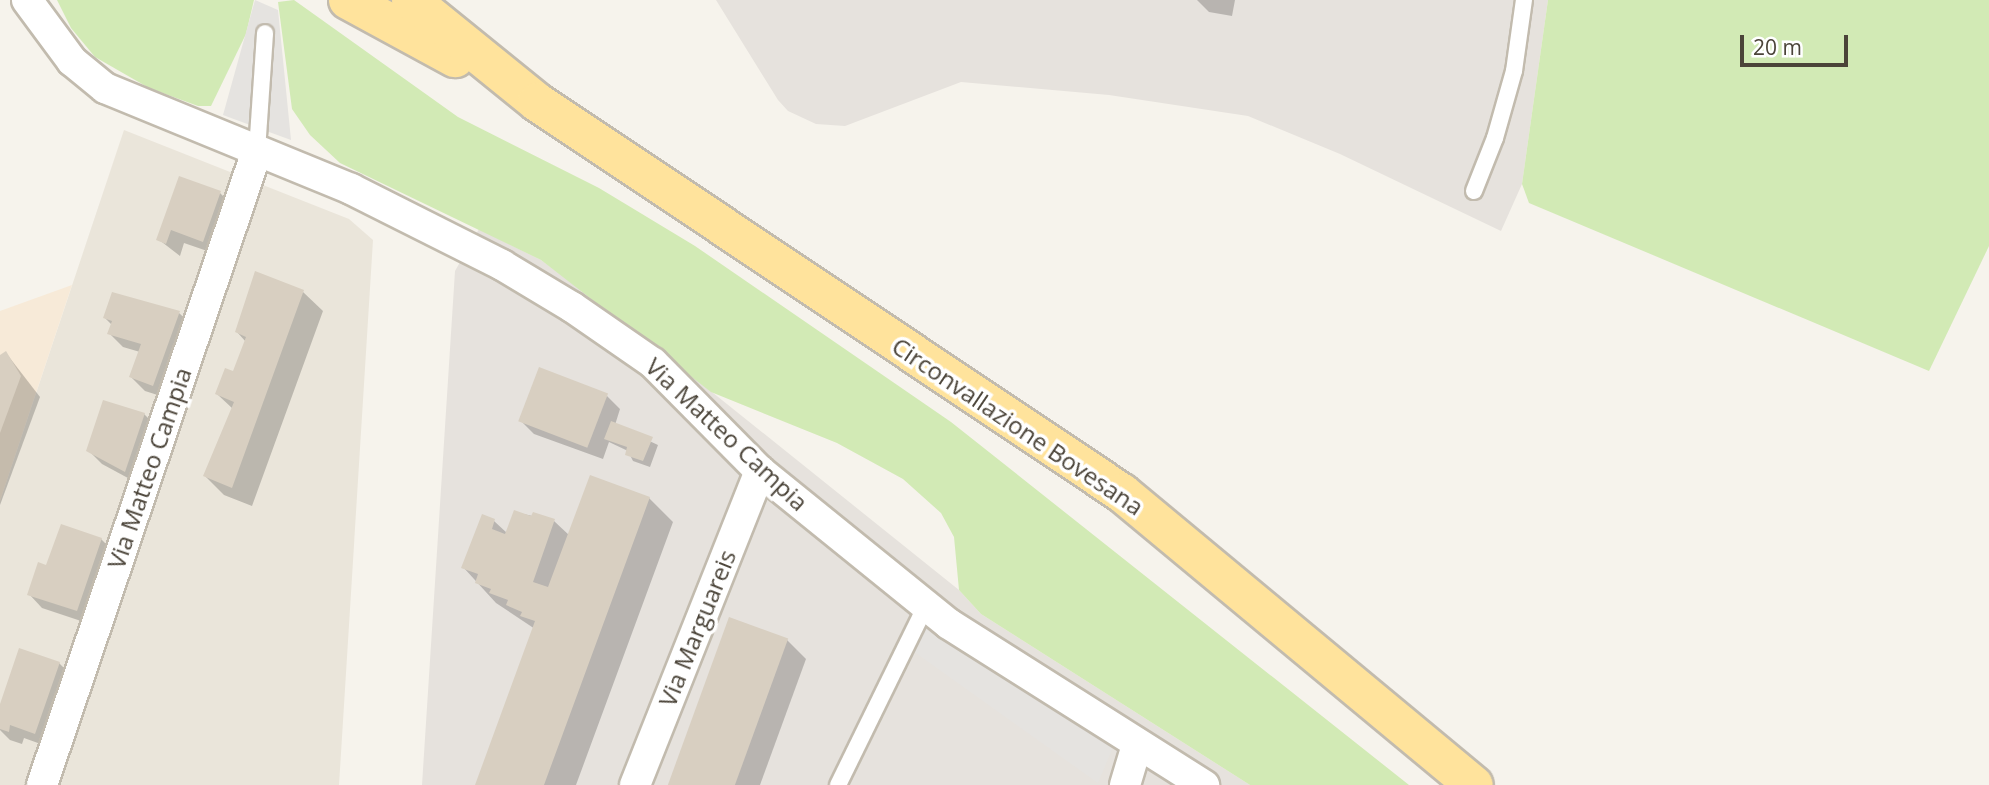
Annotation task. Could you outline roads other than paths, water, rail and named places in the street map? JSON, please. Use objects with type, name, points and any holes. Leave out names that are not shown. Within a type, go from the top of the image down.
[{"type":"main road","name":"Circonvallazione Bovesana","points":[[348,0],[537,102]]},
{"type":"main road","name":"Circonvallazione Bovesana","points":[[411,0],[537,102],[1122,493],[1474,785]]},
{"type":"street","name":"Via Matteo Campia","points":[[27,0],[72,61],[105,88],[351,189],[502,265],[653,363],[760,471],[926,605],[1137,745],[1204,785]]},
{"type":"street","name":"Via Matteo Campia","points":[[42,785],[257,151]]},
{"type":"street","name":"Via Marguareis","points":[[635,785],[760,471]]},
{"type":"street","points":[[1125,785],[1137,745]]},
{"type":"lane","points":[[1474,191],[1514,71],[1524,0]]},
{"type":"lane","points":[[257,151],[265,33]]},
{"type":"lane","points":[[838,785],[926,605]]}]
